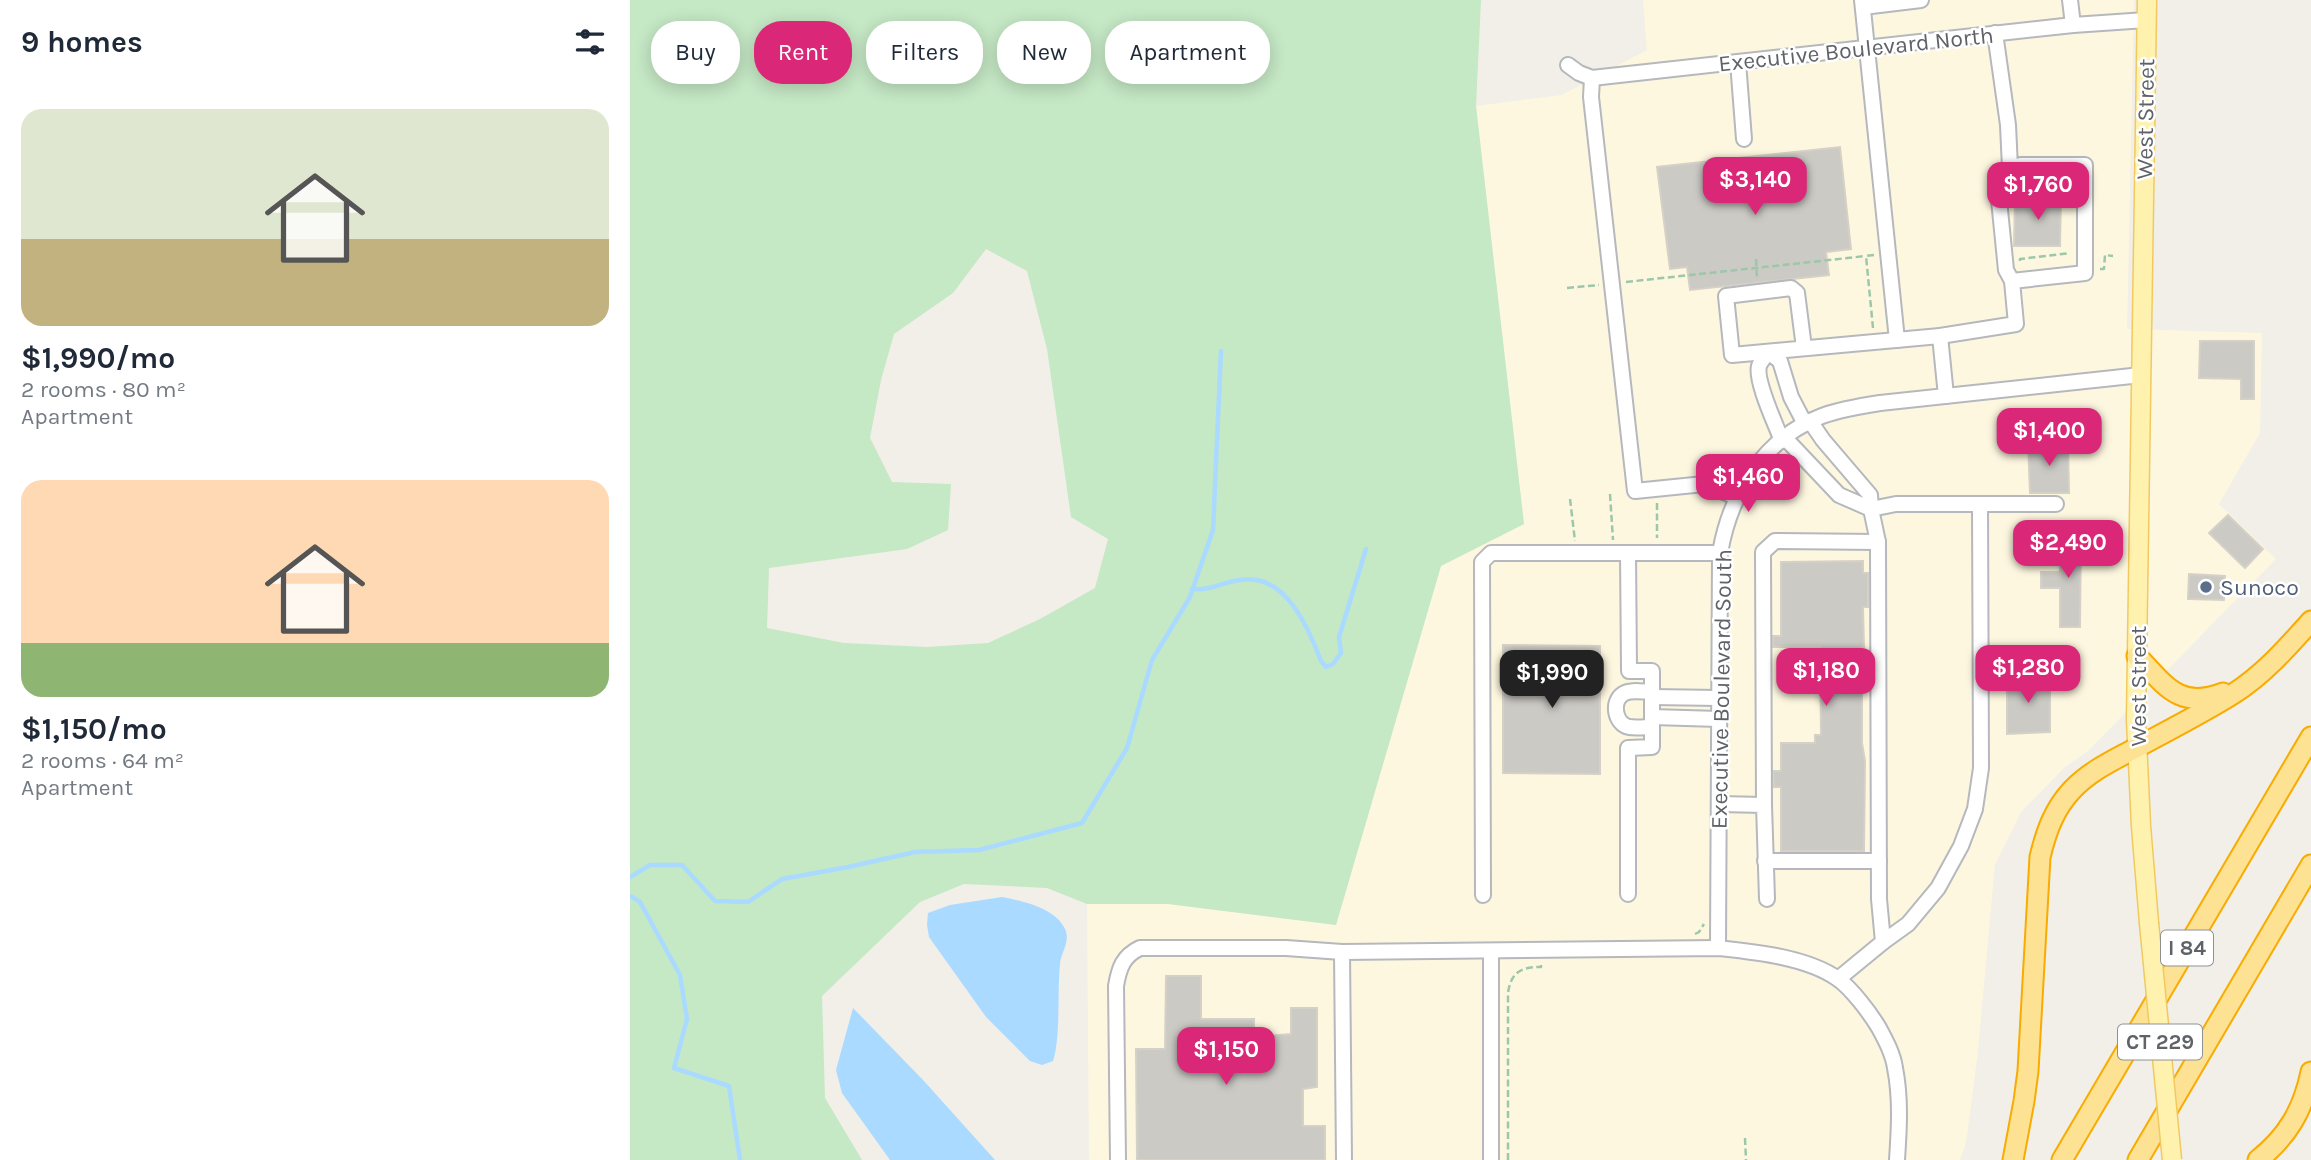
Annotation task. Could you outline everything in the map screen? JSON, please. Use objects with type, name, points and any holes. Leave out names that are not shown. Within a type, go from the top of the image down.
[{"type":"highway","points":[[2013,1160],[2028,1071],[2038,873],[2043,842],[2058,808],[2070,791],[2100,767],[2209,709],[2261,673],[2311,621]]},
{"type":"highway","points":[[2137,656],[2171,692],[2182,698],[2213,696],[2261,673]]},
{"type":"highway","name":"I 84","points":[[2062,1160],[2311,737]]},
{"type":"highway","name":"I 84","points":[[2138,1160],[2311,865]]},
{"type":"highway","points":[[2258,1160],[2279,1142],[2294,1122],[2311,1072]]},
{"type":"main road","name":"West Street","points":[[2147,0],[2137,747],[2149,923],[2172,1160]]},
{"type":"street","points":[[1897,340],[1863,4],[1921,0]]},
{"type":"street","points":[[2070,0],[2073,25]]},
{"type":"street","name":"Executive Boulevard North","points":[[1592,78],[1995,33],[2146,20]]},
{"type":"street","points":[[1804,348],[1797,293],[1791,288],[1726,296],[1732,355],[1940,336],[2016,324],[2017,281],[2006,270],[1998,190],[2010,168],[2008,124],[1995,33]]},
{"type":"street","points":[[1738,62],[1744,139]]},
{"type":"street","points":[[1568,65],[1592,78],[1591,97],[1635,491],[1704,484],[1736,497]]},
{"type":"street","points":[[2010,168],[2085,166],[2085,273],[2017,281]]},
{"type":"street","points":[[1940,336],[1947,396]]},
{"type":"street","points":[[1768,352],[1780,361],[1791,397],[1807,423],[1870,495],[1878,542],[1879,899],[1883,942]]},
{"type":"street","points":[[1768,352],[1759,366],[1760,377],[1764,397],[1783,439],[1839,495],[1871,509],[1896,504],[2056,504]]},
{"type":"street","name":"Executive Boulevard South","points":[[1718,948],[1720,553],[1736,497],[1757,465],[1783,439],[1807,423],[1841,410],[2141,375]]},
{"type":"street","points":[[1838,979],[1908,924],[1938,888],[1961,846],[1975,808],[1981,768],[1980,504]]},
{"type":"street","points":[[1767,900],[1763,552],[1775,541],[1878,542]]},
{"type":"street","points":[[1483,895],[1482,562],[1491,553],[1720,553]]},
{"type":"street","points":[[1620,553],[1629,671],[1652,671],[1652,747],[1628,748],[1628,894]]},
{"type":"street","points":[[1981,665],[2014,666]]},
{"type":"street","points":[[1719,698],[1630,691],[1617,701],[1616,709],[1617,718],[1629,727],[1652,722],[1719,719]]},
{"type":"street","points":[[1718,804],[1764,805]]},
{"type":"street","points":[[1765,861],[1879,861]]},
{"type":"street","points":[[1118,1160],[1116,986],[1118,971],[1124,960],[1140,948],[1286,948],[1342,952],[1718,948],[1768,955],[1813,966],[1838,979],[1871,1015],[1887,1044],[1895,1068],[1899,1111],[1897,1160]]},
{"type":"street","points":[[1491,951],[1491,1160]]},
{"type":"street","points":[[1342,952],[1344,1160]]},
{"type":"path","points":[[2028,187],[2075,188]]},
{"type":"path","points":[[2017,281],[2020,258],[2074,253]]},
{"type":"path","points":[[1567,288],[1887,254]]},
{"type":"path","points":[[1866,256],[1875,343]]},
{"type":"path","points":[[1756,259],[1759,292]]},
{"type":"path","points":[[1655,489],[1658,511],[1657,553]]},
{"type":"path","points":[[1610,494],[1620,553]]},
{"type":"path","points":[[1570,499],[1575,553]]},
{"type":"path","points":[[1691,936],[1703,927],[1705,918]]},
{"type":"path","points":[[1508,1160],[1507,993],[1512,976],[1519,970],[1541,967],[1541,951]]},
{"type":"path","points":[[1745,1138],[1746,1160]]},
{"type":"shaded area","points":[[1643,0],[2134,0],[2127,329],[2262,333],[2260,433],[2219,504],[2276,559],[2088,751],[2065,767],[2021,812],[1995,864],[1978,1051],[1966,1143],[1960,1160],[1089,1160],[1087,904],[1168,904],[1336,925],[1441,566],[1524,524],[1476,106],[1562,95],[1647,50]]},
{"type":"green space","points":[[630,0],[1481,0],[1476,106],[1524,524],[1441,566],[1336,925],[1168,904],[1087,904],[1047,888],[964,884],[920,902],[822,996],[825,1098],[862,1160],[630,1160]],"holes":[[[986,249],[1027,271],[1047,349],[1071,517],[1108,539],[1095,588],[1040,619],[988,643],[927,647],[844,643],[767,628],[769,568],[907,549],[948,530],[951,484],[892,482],[870,438],[881,380],[894,334],[953,293]]]},
{"type":"water","points":[[1002,897],[1045,910],[1059,920],[1066,932],[1067,941],[1060,964],[1055,1051],[1053,1061],[1042,1065],[1030,1061],[986,1017],[929,937],[928,913],[950,905]]},
{"type":"water","points":[[853,1008],[995,1160],[890,1160],[842,1093],[836,1070]]},
{"type":"building","points":[[1840,147],[1851,249],[1826,252],[1829,275],[1690,290],[1687,267],[1670,269],[1657,167]]},
{"type":"building","points":[[2015,197],[2061,197],[2060,246],[2014,246]]},
{"type":"building","points":[[2200,341],[2254,341],[2254,399],[2241,399],[2241,379],[2199,378]]},
{"type":"building","points":[[2028,443],[2068,443],[2069,493],[2030,493]]},
{"type":"building","points":[[2228,515],[2263,549],[2245,568],[2209,533]]},
{"type":"building","points":[[2060,533],[2081,533],[2080,627],[2060,627],[2060,588],[2041,588],[2041,572],[2060,572]]},
{"type":"building","points":[[1863,561],[1863,573],[1868,573],[1868,607],[1863,607],[1862,647],[1864,851],[1781,851],[1781,787],[1774,787],[1773,771],[1781,771],[1781,743],[1815,743],[1815,735],[1821,735],[1820,647],[1773,647],[1773,636],[1781,636],[1781,562]]},
{"type":"building","name":"Sunoco","points":[[2189,574],[2225,576],[2224,600],[2188,599]]},
{"type":"building","points":[[1503,645],[1600,646],[1600,774],[1503,773]]},
{"type":"building","points":[[2007,677],[2050,677],[2050,732],[2007,734]]},
{"type":"building","points":[[1166,976],[1201,976],[1201,1019],[1254,1019],[1254,1037],[1291,1034],[1291,1008],[1317,1008],[1317,1087],[1303,1089],[1303,1126],[1325,1126],[1325,1160],[1137,1160],[1136,1049],[1165,1049]]},
{"type":"waterway","points":[[630,877],[650,865],[682,865],[715,901],[748,902],[782,879],[915,852],[979,850],[1082,823],[1127,748],[1152,660],[1190,597],[1213,530],[1221,351]]},
{"type":"waterway","points":[[1192,589],[1205,589],[1240,580],[1256,580],[1270,584],[1282,593],[1302,618],[1326,667],[1333,664],[1341,653],[1339,637],[1366,549]]},
{"type":"waterway","points":[[630,896],[640,902],[680,975],[687,1019],[674,1068],[729,1086],[740,1160]]},
{"type":"place","name":"Sunoco","points":[[2206,587]]}]
